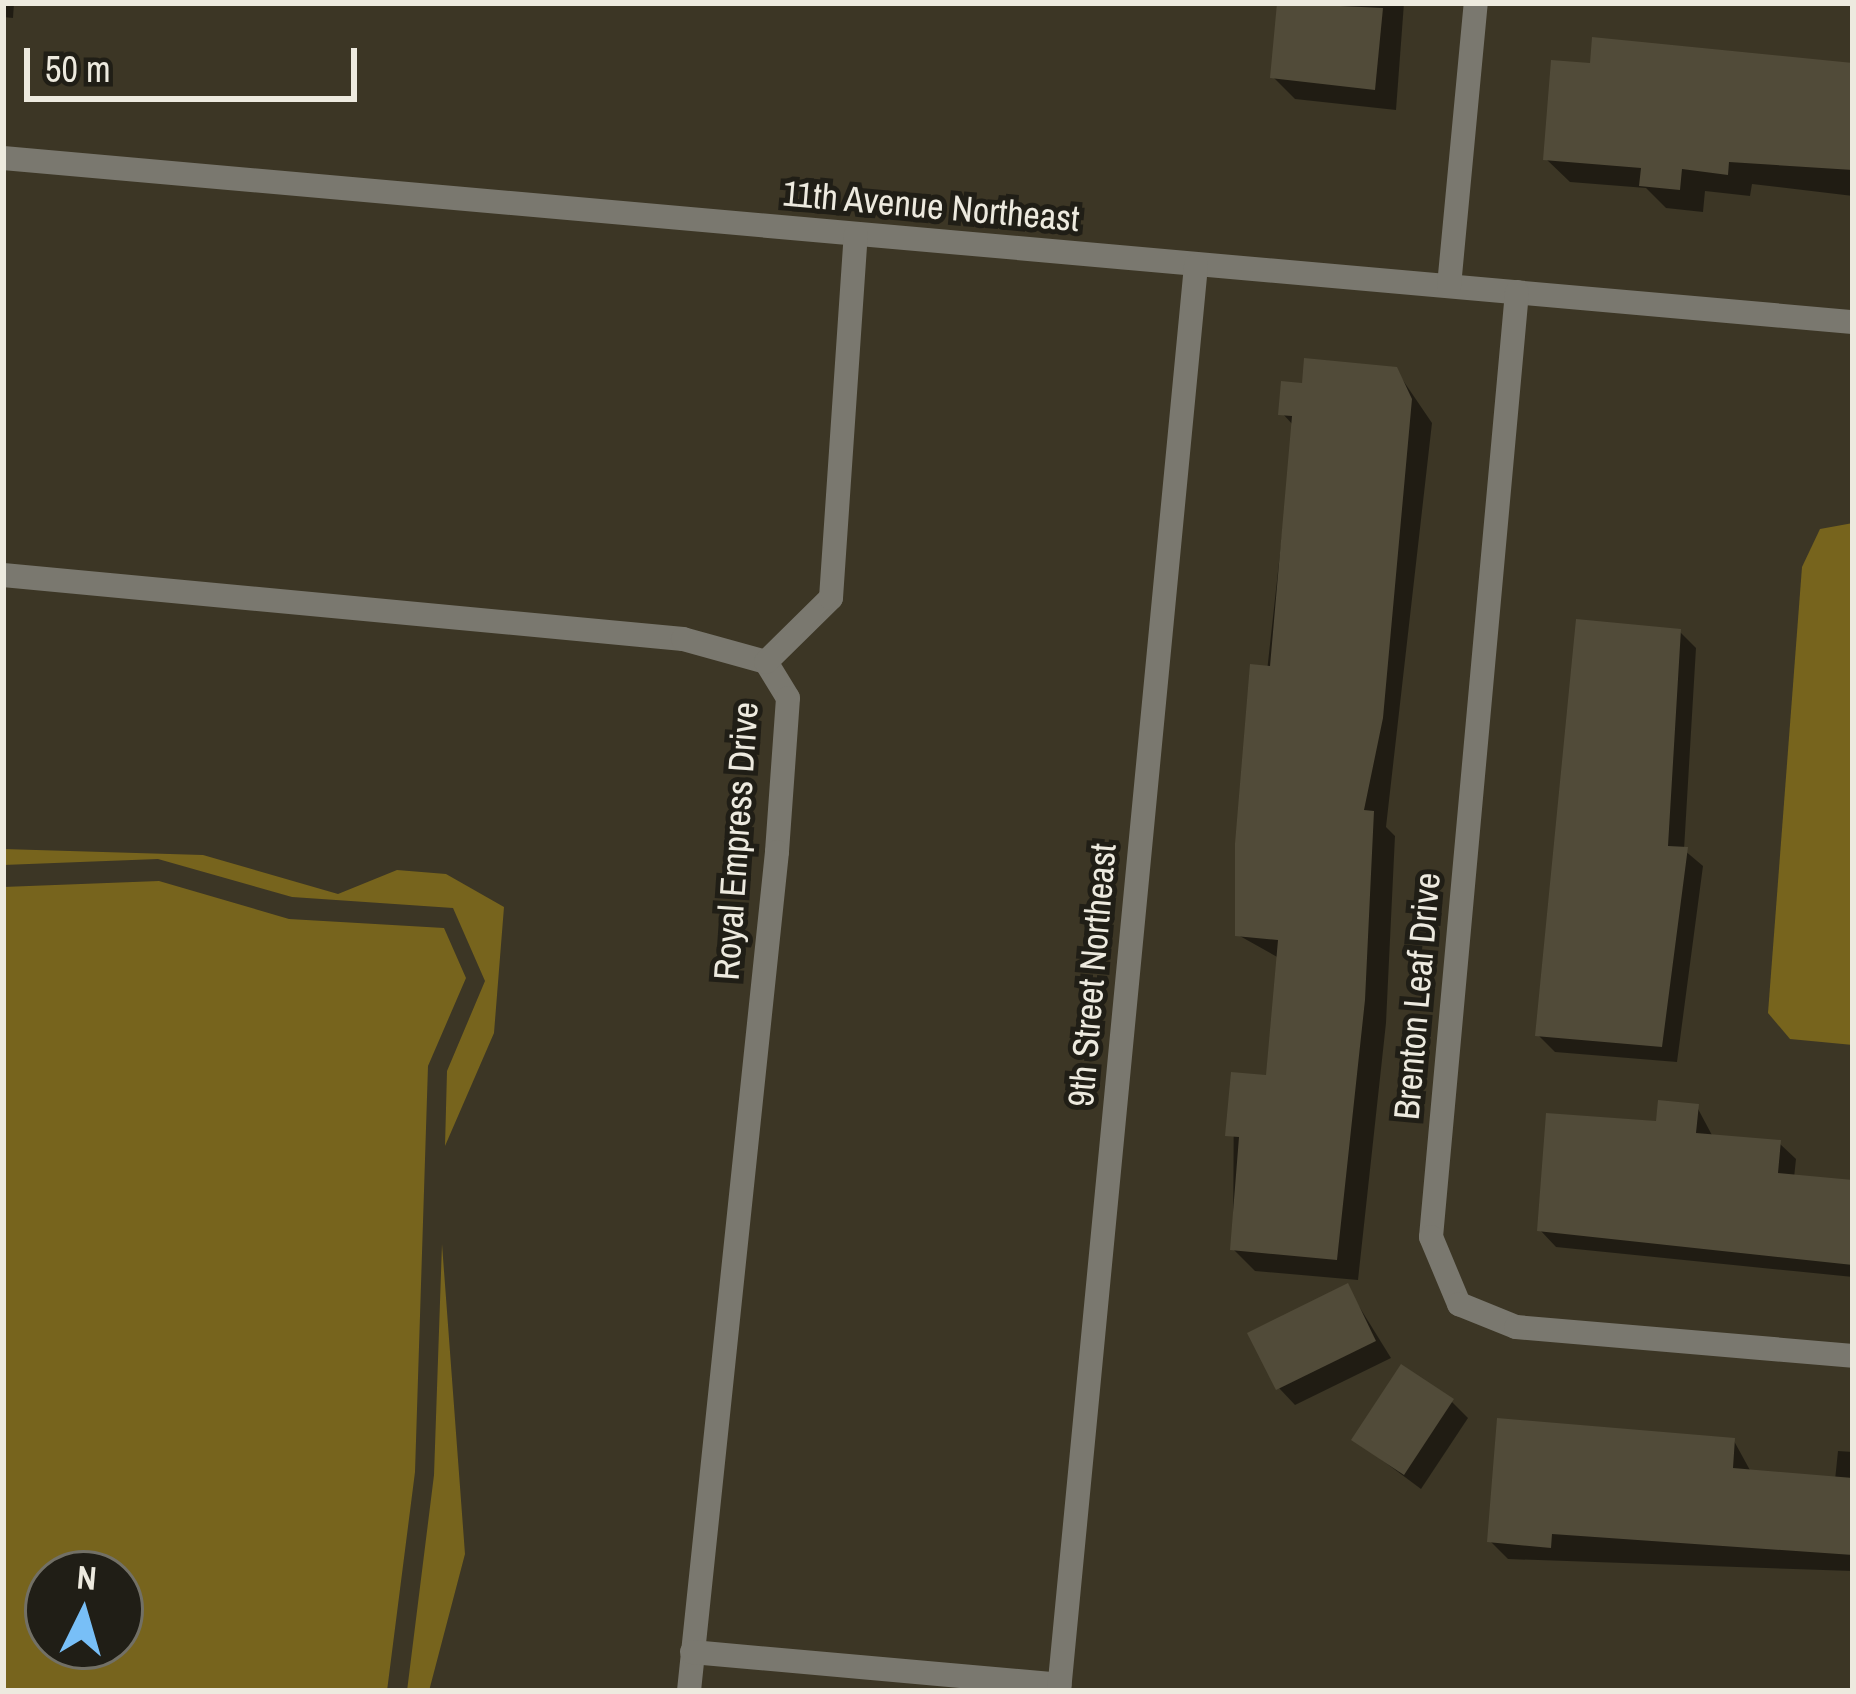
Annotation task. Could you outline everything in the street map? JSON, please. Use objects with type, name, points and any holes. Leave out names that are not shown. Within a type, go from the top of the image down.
[{"type":"street","points":[[1449,286],[1476,3]]},
{"type":"street","name":"11th Avenue Northeast","points":[[3,158],[1853,322]]},
{"type":"street","points":[[766,662],[831,598],[856,235]]},
{"type":"street","name":"9th Street Northeast","points":[[1060,1688],[1196,266]]},
{"type":"street","name":"Brenton Leaf Drive","points":[[1516,292],[1431,1237],[1459,1304],[1516,1327],[1853,1356]]},
{"type":"street","name":"Royal Empress Drive","points":[[3,575],[683,639],[766,662],[788,698],[780,808],[688,1691]]},
{"type":"street","points":[[692,1652],[1060,1688]]},
{"type":"shaded area","points":[[1853,523],[1853,1045],[1790,1039],[1768,1013],[1802,567],[1820,529]]},
{"type":"shaded area","points":[[3,849],[203,855],[338,894],[397,870],[446,874],[504,907],[494,1033],[445,1146],[447,1071],[485,981],[453,908],[292,897],[158,859],[3,865]]},
{"type":"shaded area","points":[[159,881],[289,919],[444,928],[466,978],[428,1066],[415,1472],[387,1691],[3,1691],[3,887]]},
{"type":"shaded area","points":[[442,1244],[465,1554],[429,1691],[407,1691],[434,1475]]},
{"type":"building","points":[[1277,3],[1383,8],[1375,90],[1270,78]]},
{"type":"building","points":[[1592,37],[1853,63],[1853,170],[1729,162],[1728,175],[1682,169],[1680,190],[1639,186],[1641,168],[1543,160],[1551,60],[1590,63]]},
{"type":"building","points":[[1304,358],[1397,367],[1412,399],[1383,718],[1364,810],[1374,811],[1365,1000],[1337,1260],[1230,1250],[1239,1137],[1225,1136],[1231,1072],[1266,1075],[1278,940],[1235,936],[1235,844],[1250,664],[1270,666],[1292,416],[1278,415],[1281,381],[1302,383]]},
{"type":"building","points":[[1576,619],[1681,629],[1668,846],[1688,847],[1662,1047],[1535,1036]]},
{"type":"building","points":[[1658,1100],[1699,1104],[1696,1133],[1781,1140],[1778,1173],[1853,1180],[1853,1265],[1537,1231],[1546,1113],[1656,1121]]},
{"type":"building","points":[[1348,1283],[1376,1341],[1276,1390],[1247,1333]]},
{"type":"building","points":[[1401,1364],[1454,1399],[1404,1475],[1351,1440]]},
{"type":"building","points":[[1497,1418],[1735,1438],[1733,1468],[1853,1478],[1853,1555],[1552,1534],[1551,1548],[1487,1542]]}]
